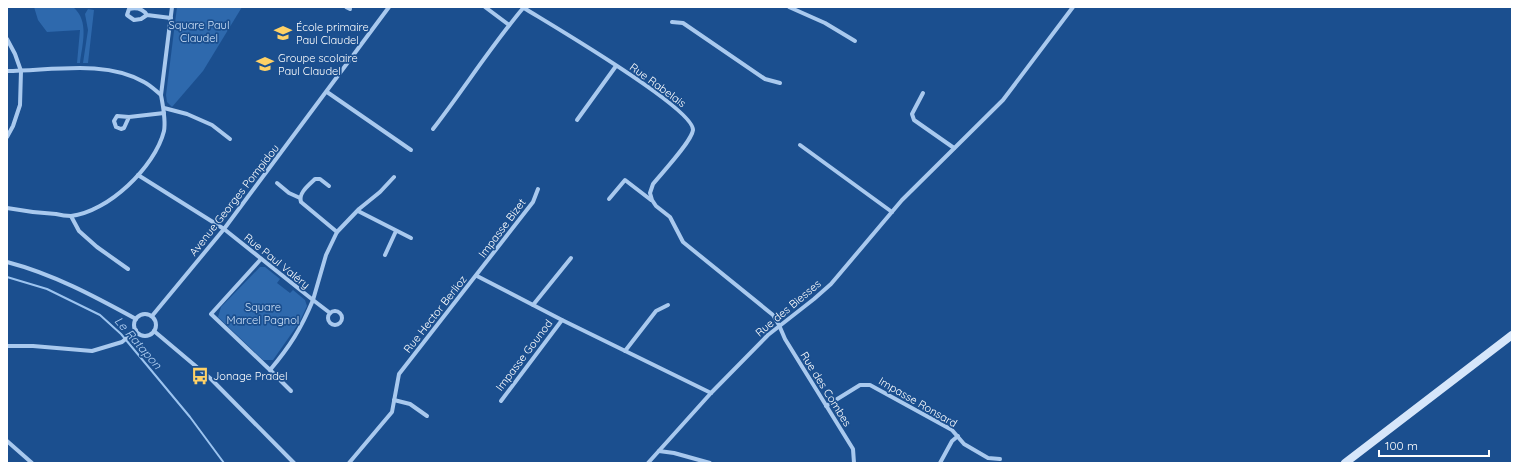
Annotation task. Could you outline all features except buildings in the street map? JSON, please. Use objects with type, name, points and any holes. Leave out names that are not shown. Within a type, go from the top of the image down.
[{"type":"main road","points":[[1345,463],[1512,335]]},
{"type":"street","points":[[7,208],[71,216],[96,209],[121,192],[138,175],[157,148],[164,130],[164,108],[161,95],[172,7]]},
{"type":"street","name":"Avenue Georges Pompidou","points":[[152,316],[224,230],[327,92],[388,7]]},
{"type":"street","points":[[484,7],[509,25]]},
{"type":"street","points":[[789,7],[826,23],[855,41]]},
{"type":"street","name":"Rue des Biesses","points":[[648,463],[711,393],[779,325],[823,292],[892,212],[1003,100],[1072,7]]},
{"type":"street","points":[[434,130],[509,25],[524,8]]},
{"type":"street","name":"Rue Rabelais","points":[[524,8],[652,89],[687,118],[693,131],[689,140],[653,184],[650,193],[652,200]]},
{"type":"street","points":[[147,15],[171,18]]},
{"type":"street","points":[[672,22],[683,23],[748,69],[765,79],[780,83]]},
{"type":"street","points":[[7,39],[15,54],[21,71],[20,105],[7,138]]},
{"type":"street","points":[[577,120],[616,66]]},
{"type":"street","points":[[7,71],[84,68],[117,72],[143,81],[161,95]]},
{"type":"street","points":[[327,92],[410,150]]},
{"type":"street","points":[[923,93],[912,114],[914,120],[954,148]]},
{"type":"street","points":[[164,108],[187,114],[212,125],[230,139]]},
{"type":"street","points":[[130,117],[164,113]]},
{"type":"street","points":[[800,145],[892,212]]},
{"type":"street","name":"Rue Paul Valéry","points":[[138,175],[224,230],[313,300],[326,255],[337,232],[380,192],[394,176]]},
{"type":"street","points":[[300,198],[301,194],[315,179],[320,179],[329,186]]},
{"type":"street","points":[[609,199],[625,180],[652,200],[656,206],[670,217],[683,242],[773,315],[779,325]]},
{"type":"street","points":[[277,183],[289,193],[300,198],[301,202],[337,232]]},
{"type":"street","name":"Impasse Bizet","points":[[477,276],[533,202],[538,189]]},
{"type":"street","points":[[358,211],[411,238]]},
{"type":"street","points":[[71,216],[79,231],[97,247],[128,268]]},
{"type":"street","points":[[385,255],[396,231]]},
{"type":"street","points":[[533,306],[571,258]]},
{"type":"street","points":[[261,259],[211,314],[291,391]]},
{"type":"street","points":[[7,262],[26,266],[56,278],[108,303],[136,319]]},
{"type":"street","name":"Rue Hector Berlioz","points":[[349,463],[392,412],[399,374],[477,276],[533,306],[711,393]]},
{"type":"street","points":[[270,370],[286,351],[302,325],[313,300],[330,313]]},
{"type":"street","points":[[625,351],[656,310],[668,305]]},
{"type":"street","points":[[144,314],[152,316],[156,321],[156,324],[152,334],[145,336],[138,333],[134,324],[136,319],[144,314]]},
{"type":"street","name":"Impasse Gounod","points":[[501,401],[562,320]]},
{"type":"street","name":"Rue des Combes","points":[[779,325],[785,339],[853,450],[854,463]]},
{"type":"street","points":[[7,346],[33,346],[92,351],[122,342],[131,336],[136,330]]},
{"type":"street","points":[[154,331],[211,379],[294,463]]},
{"type":"street","name":"Impasse Ronsard","points":[[826,406],[860,385],[870,384],[952,430],[964,444],[988,458],[1000,458]]},
{"type":"street","points":[[394,400],[410,404],[427,416]]},
{"type":"street","name":"Impasse Ronsard","points":[[940,463],[952,441],[958,436]]},
{"type":"street","points":[[7,441],[32,463]]},
{"type":"street","points":[[659,451],[674,453],[710,463]]},
{"type":"green space","points":[[34,7],[73,7],[78,13],[82,19],[84,34],[80,63],[77,63],[80,30],[47,32],[38,20]]},
{"type":"green space","name":"Square Paul Claudel","points":[[177,7],[242,7],[203,71],[172,107],[167,102],[166,95]]},
{"type":"green space","points":[[88,9],[94,10],[88,63],[83,63],[88,30],[85,14]]},
{"type":"green space","name":"Square Marcel Pagnol","points":[[260,267],[265,267],[280,279],[277,283],[290,293],[293,290],[305,300],[307,306],[299,323],[273,360],[263,360],[218,317],[221,307]]},
{"type":"waterway","name":"Le Ratapon","points":[[7,277],[47,289],[100,315],[121,334],[190,417],[224,463]]},
{"type":"place","name":"École primaire Paul Claudel","points":[[283,33]]},
{"type":"place","name":"Groupe scolaire Paul Claudel","points":[[265,64]]},
{"type":"place","name":"Jonage Pradel","points":[[200,376]]}]
